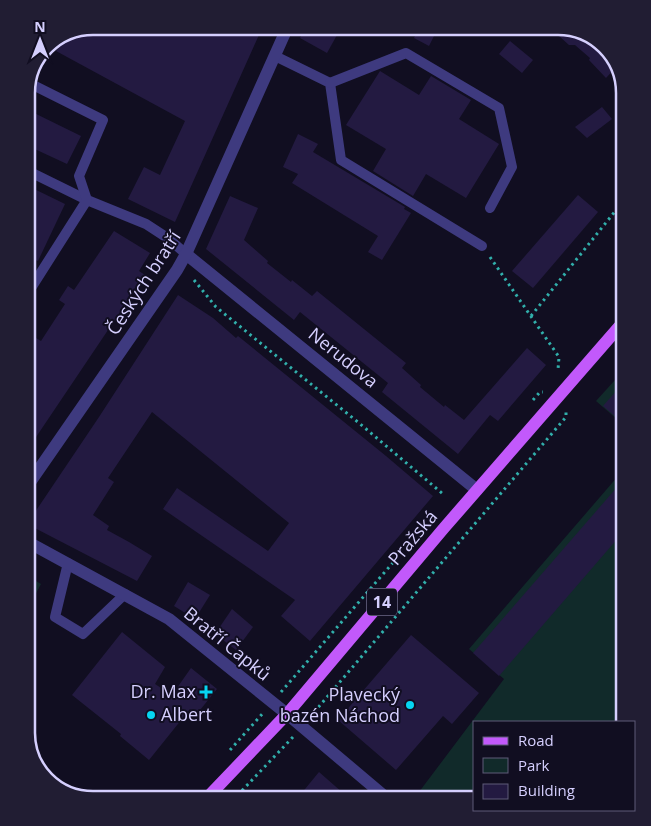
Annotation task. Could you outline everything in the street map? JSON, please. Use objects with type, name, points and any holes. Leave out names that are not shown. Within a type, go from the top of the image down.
[{"type":"main road","name":"Pražská","points":[[214,791],[287,714],[477,490],[616,330]]},
{"type":"street","name":"Českých bratří","points":[[35,475],[177,270],[186,254],[284,35]]},
{"type":"street","name":"Nerudova","points":[[186,254],[477,490]]},
{"type":"street","name":"Bratří Čapků","points":[[35,546],[169,619],[378,791]]},
{"type":"lane","points":[[274,56],[330,83],[406,53],[499,108],[512,167],[490,208]]},
{"type":"lane","points":[[330,83],[341,160],[482,246]]},
{"type":"lane","points":[[35,86],[103,120],[79,176],[86,200],[35,282]]},
{"type":"lane","points":[[35,174],[86,200],[146,224],[186,254]]},
{"type":"lane","points":[[68,563],[55,617],[83,634],[125,594]]},
{"type":"path","points":[[531,316],[616,210]]},
{"type":"path","points":[[482,246],[559,357],[558,370]]},
{"type":"path","points":[[194,280],[216,307],[443,494]]},
{"type":"path","points":[[310,717],[566,417],[566,388]]},
{"type":"path","points":[[282,691],[405,549]]},
{"type":"path","points":[[242,791],[294,736]]},
{"type":"green space","points":[[616,379],[616,418],[596,401]]},
{"type":"green space","points":[[616,478],[616,721],[473,721],[473,791],[420,791],[504,679],[469,649]]},
{"type":"green space","points":[[35,580],[41,584],[35,595]]},
{"type":"building","points":[[93,35],[259,35],[175,222],[128,199],[144,167],[160,175],[185,121],[65,56],[65,43],[82,36]]},
{"type":"building","points":[[302,35],[337,35],[327,53],[300,38]]},
{"type":"building","points":[[416,35],[434,35],[429,46],[414,38]]},
{"type":"building","points":[[558,35],[577,38],[596,49],[612,72],[606,78],[589,60],[590,58],[575,45],[569,45]]},
{"type":"building","points":[[510,41],[533,60],[522,73],[499,54]]},
{"type":"building","points":[[380,71],[419,95],[431,76],[471,100],[459,119],[499,144],[466,198],[426,174],[413,196],[373,171],[386,149],[346,125]]},
{"type":"building","points":[[602,107],[612,119],[587,138],[575,127]]},
{"type":"building","points":[[35,113],[81,136],[67,164],[35,149]]},
{"type":"building","points":[[298,134],[318,144],[313,152],[405,207],[404,209],[411,213],[382,260],[368,252],[378,236],[292,183],[298,174],[283,167]]},
{"type":"building","points":[[35,189],[65,204],[38,261],[35,260]]},
{"type":"building","points":[[578,195],[598,212],[533,288],[512,271]]},
{"type":"building","points":[[230,196],[258,208],[244,240],[268,261],[267,263],[312,296],[317,291],[406,363],[402,368],[421,385],[420,387],[444,407],[445,405],[464,420],[527,348],[546,365],[498,421],[490,415],[458,454],[382,392],[388,383],[300,312],[294,320],[206,249]]},
{"type":"building","points":[[114,231],[150,253],[139,271],[145,275],[35,439],[35,337],[41,341],[65,304],[59,300],[68,286],[74,290]]},
{"type":"building","points":[[178,295],[213,318],[236,338],[238,336],[433,496],[310,641],[281,616],[295,600],[163,509],[177,488],[268,551],[289,523],[152,412],[108,478],[114,482],[93,515],[109,526],[107,530],[152,556],[137,581],[35,528],[35,512]]},
{"type":"building","points":[[616,391],[616,417],[603,406]]},
{"type":"building","points":[[616,488],[616,540],[499,676],[473,653]]},
{"type":"building","points":[[188,582],[210,595],[195,619],[174,606]]},
{"type":"building","points":[[232,609],[253,627],[236,650],[215,634]]},
{"type":"building","points":[[122,632],[165,667],[155,684],[172,695],[191,668],[217,689],[196,715],[190,709],[149,760],[120,736],[121,734],[72,695]]},
{"type":"building","name":"Plavecký bazén Náchod","points":[[411,635],[479,693],[452,724],[443,716],[396,770],[338,720]]},
{"type":"building","points":[[319,772],[341,791],[303,791]]},
{"type":"place","name":"Dr. Max","points":[[206,692]]},
{"type":"place","name":"Plavecký bazén Náchod","points":[[410,705]]},
{"type":"place","name":"Albert","points":[[151,715]]}]
